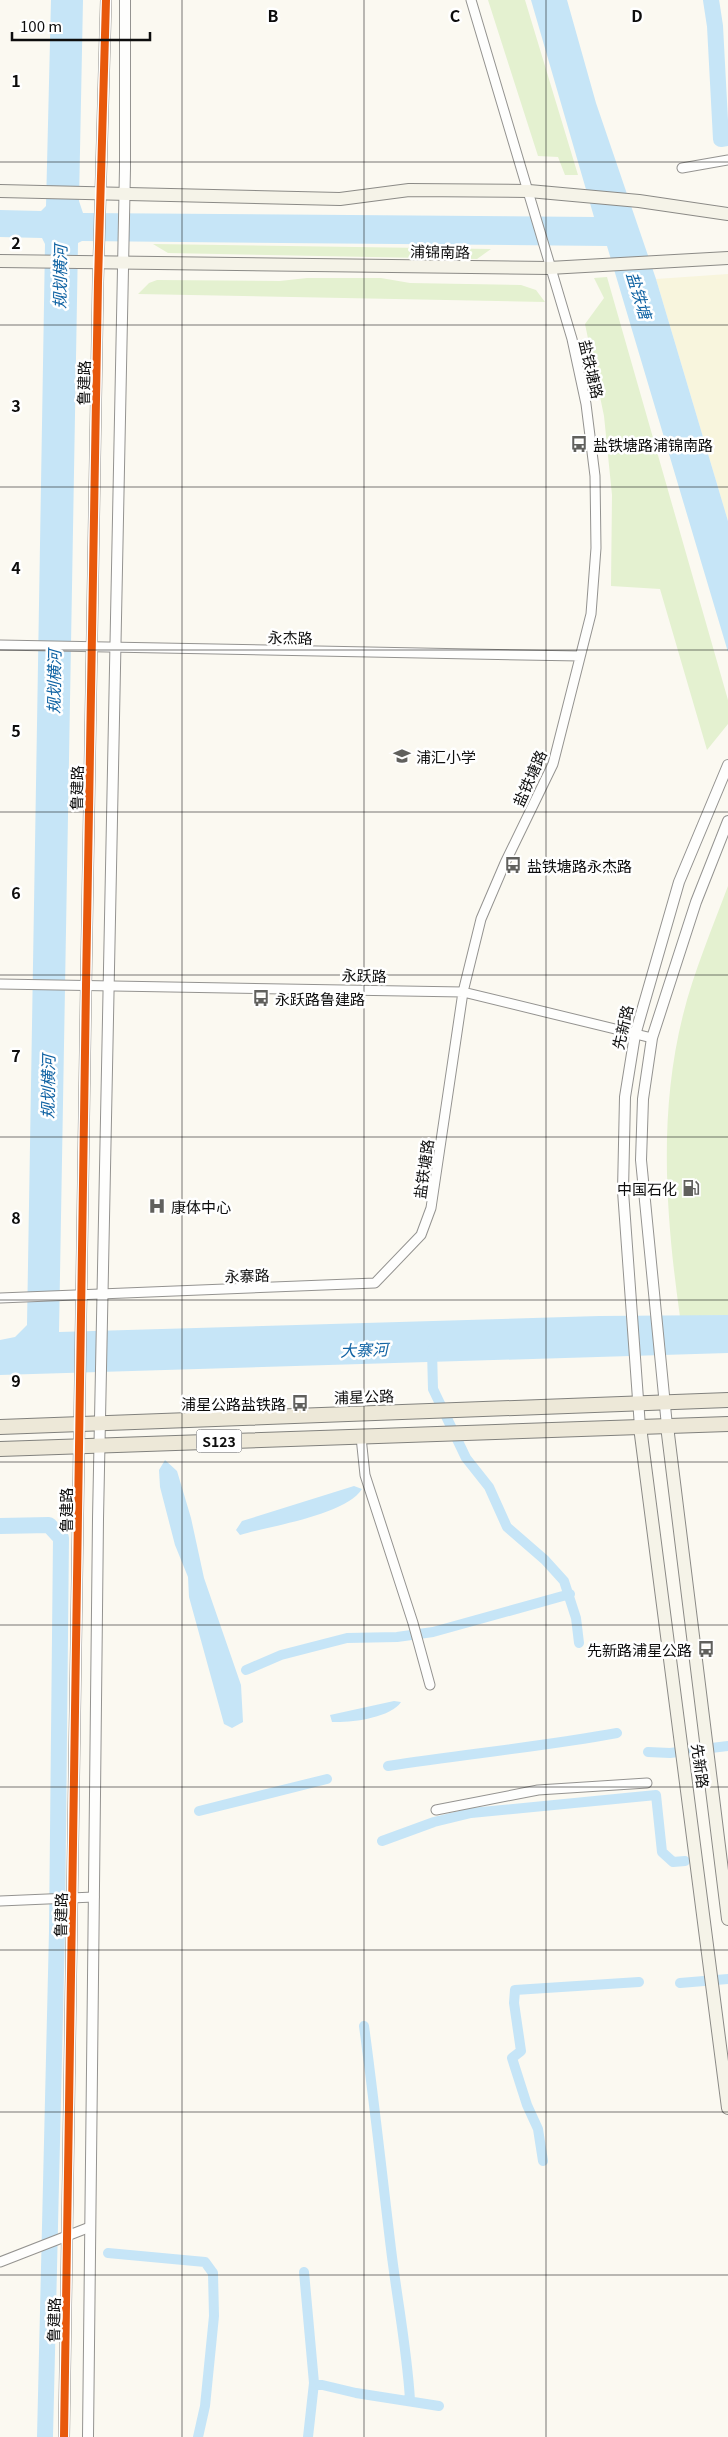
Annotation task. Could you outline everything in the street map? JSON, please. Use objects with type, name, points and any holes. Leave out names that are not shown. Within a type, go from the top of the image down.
[{"type":"main road","points":[[0,191],[154,193],[340,199],[409,190],[529,191],[638,201],[728,214]]},
{"type":"main road","name":"浦锦南路","points":[[0,261],[550,268],[728,258]]},
{"type":"main road","name":"浦星公路","points":[[0,1426],[728,1400]]},
{"type":"main road","name":"S123","points":[[0,1449],[728,1424]]},
{"type":"main road","name":"先新路","points":[[667,1426],[708,1761],[725,1865],[728,1920]]},
{"type":"main road","name":"先新路","points":[[640,1427],[728,2108]]},
{"type":"street","name":"鲁建路","points":[[64,2437],[73,1898],[78,1424],[98,282],[106,0]]},
{"type":"street","points":[[88,2437],[100,1445],[125,168],[125,0]]},
{"type":"street","points":[[472,0],[529,191]]},
{"type":"street","points":[[682,168],[728,160]]},
{"type":"street","name":"盐铁塘路","points":[[404,1256],[421,1235],[431,1208],[463,992],[482,919],[505,863],[553,764],[591,614],[596,548],[595,476],[586,404],[572,339],[529,191]]},
{"type":"street","name":"永杰路","points":[[0,645],[580,656]]},
{"type":"street","name":"先新路","points":[[640,1427],[630,1309],[622,1160],[625,1097],[635,1035],[679,882],[728,766]]},
{"type":"street","points":[[667,1426],[641,1160],[643,1099],[652,1038],[696,902],[728,821]]},
{"type":"street","name":"永跃路","points":[[0,984],[264,987],[463,992],[652,1038]]},
{"type":"street","name":"永寨路","points":[[0,1298],[375,1283],[404,1256]]},
{"type":"street","points":[[361,1437],[365,1475],[414,1623],[430,1685]]},
{"type":"street","points":[[436,1810],[538,1790],[647,1783]]},
{"type":"street","points":[[0,1901],[94,1897]]},
{"type":"street","points":[[0,2262],[90,2227]]},
{"type":"shaded area","points":[[728,274],[728,521],[656,279]]},
{"type":"green space","points":[[488,0],[525,0],[578,175],[565,175],[558,157],[538,156]]},
{"type":"green space","points":[[153,244],[491,249],[477,259],[168,253]]},
{"type":"green space","points":[[607,277],[728,700],[728,724],[707,750],[660,589],[611,586],[612,495],[604,416],[585,324],[604,298],[594,278]]},
{"type":"green space","points":[[307,278],[381,278],[410,283],[521,285],[536,290],[545,302],[138,294],[149,283],[157,280],[280,281]]},
{"type":"green space","points":[[728,886],[728,1315],[680,1317],[668,1204],[667,1128],[670,1090],[675,1052],[687,999]]},
{"type":"water","points":[[51,0],[83,0],[79,201],[83,213],[594,217],[531,0],[567,0],[596,103],[656,279],[728,521],[728,652],[607,246],[82,241],[78,243],[59,1332],[599,1316],[728,1315],[728,1353],[0,1375],[0,1340],[15,1337],[27,1325],[45,244],[42,238],[0,237],[0,210],[41,211],[46,206]]},
{"type":"water","points":[[165,1460],[177,1471],[191,1518],[204,1578],[241,1685],[243,1722],[232,1728],[224,1724],[189,1597],[188,1577],[175,1545],[160,1487],[159,1470]]},
{"type":"water","points":[[354,1486],[362,1489],[353,1498],[324,1513],[240,1535],[236,1530],[242,1521]]},
{"type":"water","points":[[394,1701],[401,1702],[396,1707],[379,1716],[349,1722],[332,1722],[330,1715]]},
{"type":"waterway","points":[[711,0],[715,26],[721,139],[728,138]]},
{"type":"waterway","points":[[432,1350],[433,1389],[466,1458],[489,1487],[507,1527],[545,1560],[564,1581],[576,1618],[579,1643]]},
{"type":"waterway","points":[[0,1526],[49,1525],[61,1538],[57,1931],[45,2437]]},
{"type":"waterway","points":[[246,1670],[281,1655],[347,1638],[397,1637],[433,1632],[570,1594]]},
{"type":"waterway","points":[[388,1766],[617,1733]]},
{"type":"waterway","points":[[648,1752],[670,1753],[728,1746]]},
{"type":"waterway","points":[[199,1811],[327,1779]]},
{"type":"waterway","points":[[382,1841],[434,1822],[471,1813],[656,1795],[662,1852],[673,1862],[685,1861]]},
{"type":"waterway","points":[[680,1983],[728,1979]]},
{"type":"waterway","points":[[543,2161],[538,2129],[527,2105],[512,2058],[521,2051],[514,2003],[515,1990],[639,1982]]},
{"type":"waterway","points":[[364,2026],[391,2249],[407,2362],[410,2400]]},
{"type":"waterway","points":[[108,2253],[205,2262],[213,2273],[214,2316],[205,2406],[198,2437]]},
{"type":"waterway","points":[[304,2272],[314,2383],[308,2437]]},
{"type":"waterway","points":[[314,2383],[356,2393],[439,2406]]},
{"type":"cycle path","points":[[64,2437],[98,282],[106,0]]},
{"type":"place","name":"盐铁塘路浦锦南路","points":[[579,444]]},
{"type":"place","name":"浦汇小学","points":[[402,756]]},
{"type":"place","name":"盐铁塘路永杰路","points":[[513,865]]},
{"type":"place","name":"永跃路鲁建路","points":[[261,998]]},
{"type":"place","name":"中国石化","points":[[691,1188]]},
{"type":"place","name":"康体中心","points":[[157,1206]]},
{"type":"place","name":"浦星公路盐铁路","points":[[300,1403]]},
{"type":"place","name":"先新路浦星公路","points":[[706,1649]]},
{"type":"water label","name":"规划横河","points":[[59,277]]},
{"type":"water label","name":"盐铁塘","points":[[640,295]]},
{"type":"water label","name":"规划横河","points":[[53,682]]},
{"type":"water label","name":"规划横河","points":[[47,1087]]},
{"type":"water label","name":"大寨河","points":[[364,1349]]}]
